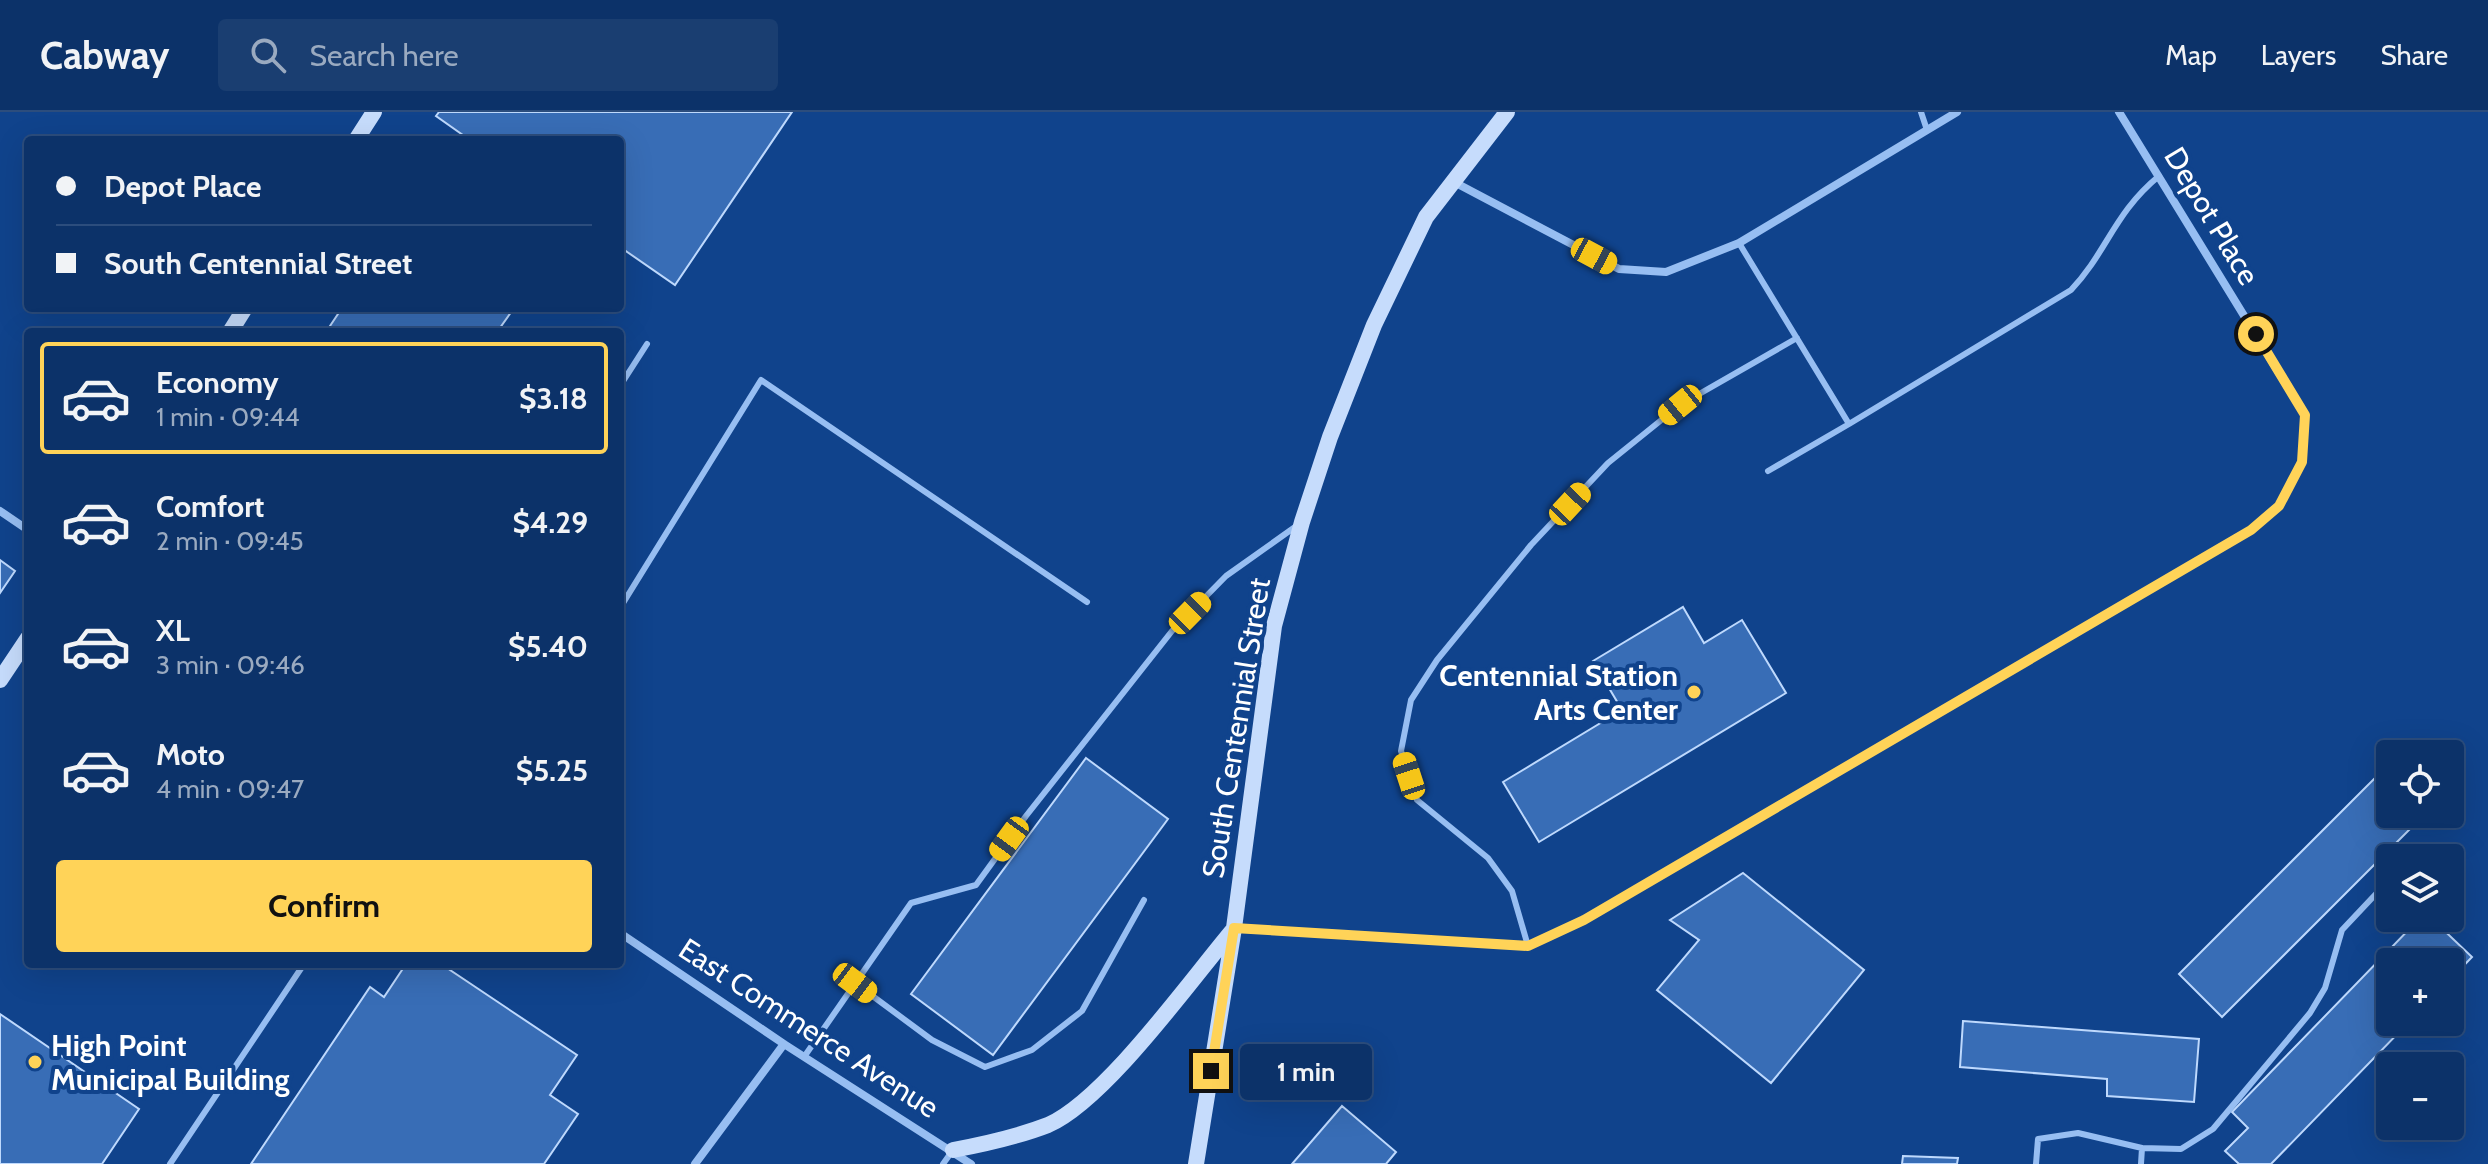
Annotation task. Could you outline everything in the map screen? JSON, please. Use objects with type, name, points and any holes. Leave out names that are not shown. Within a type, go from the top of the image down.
[{"type":"street","points":[[359,136],[374,112]]},
{"type":"street","name":"South Centennial Street","points":[[1196,1164],[1234,928],[1274,626],[1302,522],[1330,437],[1374,325],[1426,217],[1507,112]]},
{"type":"street","points":[[1453,181],[1619,269],[1666,272],[1739,243],[1957,112]]},
{"type":"street","name":"Depot Place","points":[[1234,928],[1528,946],[1584,920],[2237,538],[2279,506],[2302,462],[2305,415],[2119,112]]},
{"type":"street","points":[[0,511],[24,527]]},
{"type":"street","points":[[0,680],[24,644]]},
{"type":"street","points":[[948,1157],[1050,1124],[1099,1089],[1234,928]]},
{"type":"street","name":"East Commerce Avenue","points":[[624,936],[948,1157],[971,1164]]},
{"type":"street","points":[[695,1164],[784,1044]]},
{"type":"lane","points":[[1921,112],[1927,130]]},
{"type":"lane","points":[[1768,471],[2071,290],[2088,272],[2126,206],[2159,175]]},
{"type":"lane","points":[[1739,243],[1849,424]]},
{"type":"lane","points":[[1528,946],[1512,891],[1488,858],[1417,800],[1401,751],[1411,700],[1437,660],[1522,557],[1608,463],[1680,405],[1797,338]]},
{"type":"lane","points":[[624,380],[647,344]]},
{"type":"lane","points":[[624,602],[761,380],[1087,602]]},
{"type":"lane","points":[[804,1057],[911,903],[976,885],[1026,816],[1172,631],[1226,576],[1302,522]]},
{"type":"lane","points":[[2036,1164],[2038,1139],[2078,1133],[2142,1148],[2181,1149],[2213,1129],[2310,1013],[2325,988],[2342,930],[2376,894]]},
{"type":"lane","points":[[855,983],[932,1040],[985,1067],[1032,1050],[1082,1011],[1144,900]]},
{"type":"lane","points":[[170,1164],[301,968]]},
{"type":"lane","points":[[2141,1164],[2142,1148]]},
{"type":"building","points":[[439,112],[792,112],[675,285],[624,250],[624,136],[464,136],[436,116]]},
{"type":"building","points":[[339,312],[511,312],[500,328],[329,328]]},
{"type":"building","points":[[0,560],[15,571],[0,593]]},
{"type":"building","points":[[1683,607],[1704,643],[1742,620],[1786,693],[1539,842],[1503,782],[1622,710],[1593,661]]},
{"type":"building","points":[[1086,758],[1168,819],[993,1055],[911,994]]},
{"type":"building","points":[[2376,777],[2376,828],[2411,828],[2395,844],[2376,844],[2376,863],[2222,1017],[2179,974]]},
{"type":"building","points":[[1743,873],[1864,970],[1771,1083],[1657,990],[1699,940],[1670,920]]},
{"type":"building","points":[[2406,932],[2446,932],[2463,948],[2391,948]]},
{"type":"building","points":[[2464,949],[2472,957],[2464,965]]},
{"type":"building","points":[[2376,963],[2376,1036],[2395,1036],[2380,1052],[2376,1052],[2376,1056],[2271,1164],[2239,1164],[2225,1151],[2248,1128],[2232,1112]]},
{"type":"building","points":[[403,968],[447,968],[577,1055],[550,1095],[578,1114],[544,1164],[251,1164],[370,987],[384,997]]},
{"type":"building","name":"High Point Municipal Building","points":[[0,1014],[139,1109],[102,1164],[0,1164]]},
{"type":"building","points":[[1963,1021],[2199,1039],[2194,1102],[2107,1096],[2107,1079],[1960,1067]]},
{"type":"building","points":[[1342,1106],[1396,1152],[1386,1164],[1292,1164]]},
{"type":"building","points":[[1903,1156],[1958,1158],[1957,1164],[1902,1164]]},
{"type":"place","name":"Centennial Station Arts Center","points":[[1694,692]]},
{"type":"place","name":"High Point Municipal Building","points":[[35,1062]]},
{"type":"route","points":[[1211,1071],[1234,928],[1528,946],[1584,920],[2251,530],[2279,506],[2302,462],[2305,415],[2256,334]]}]
